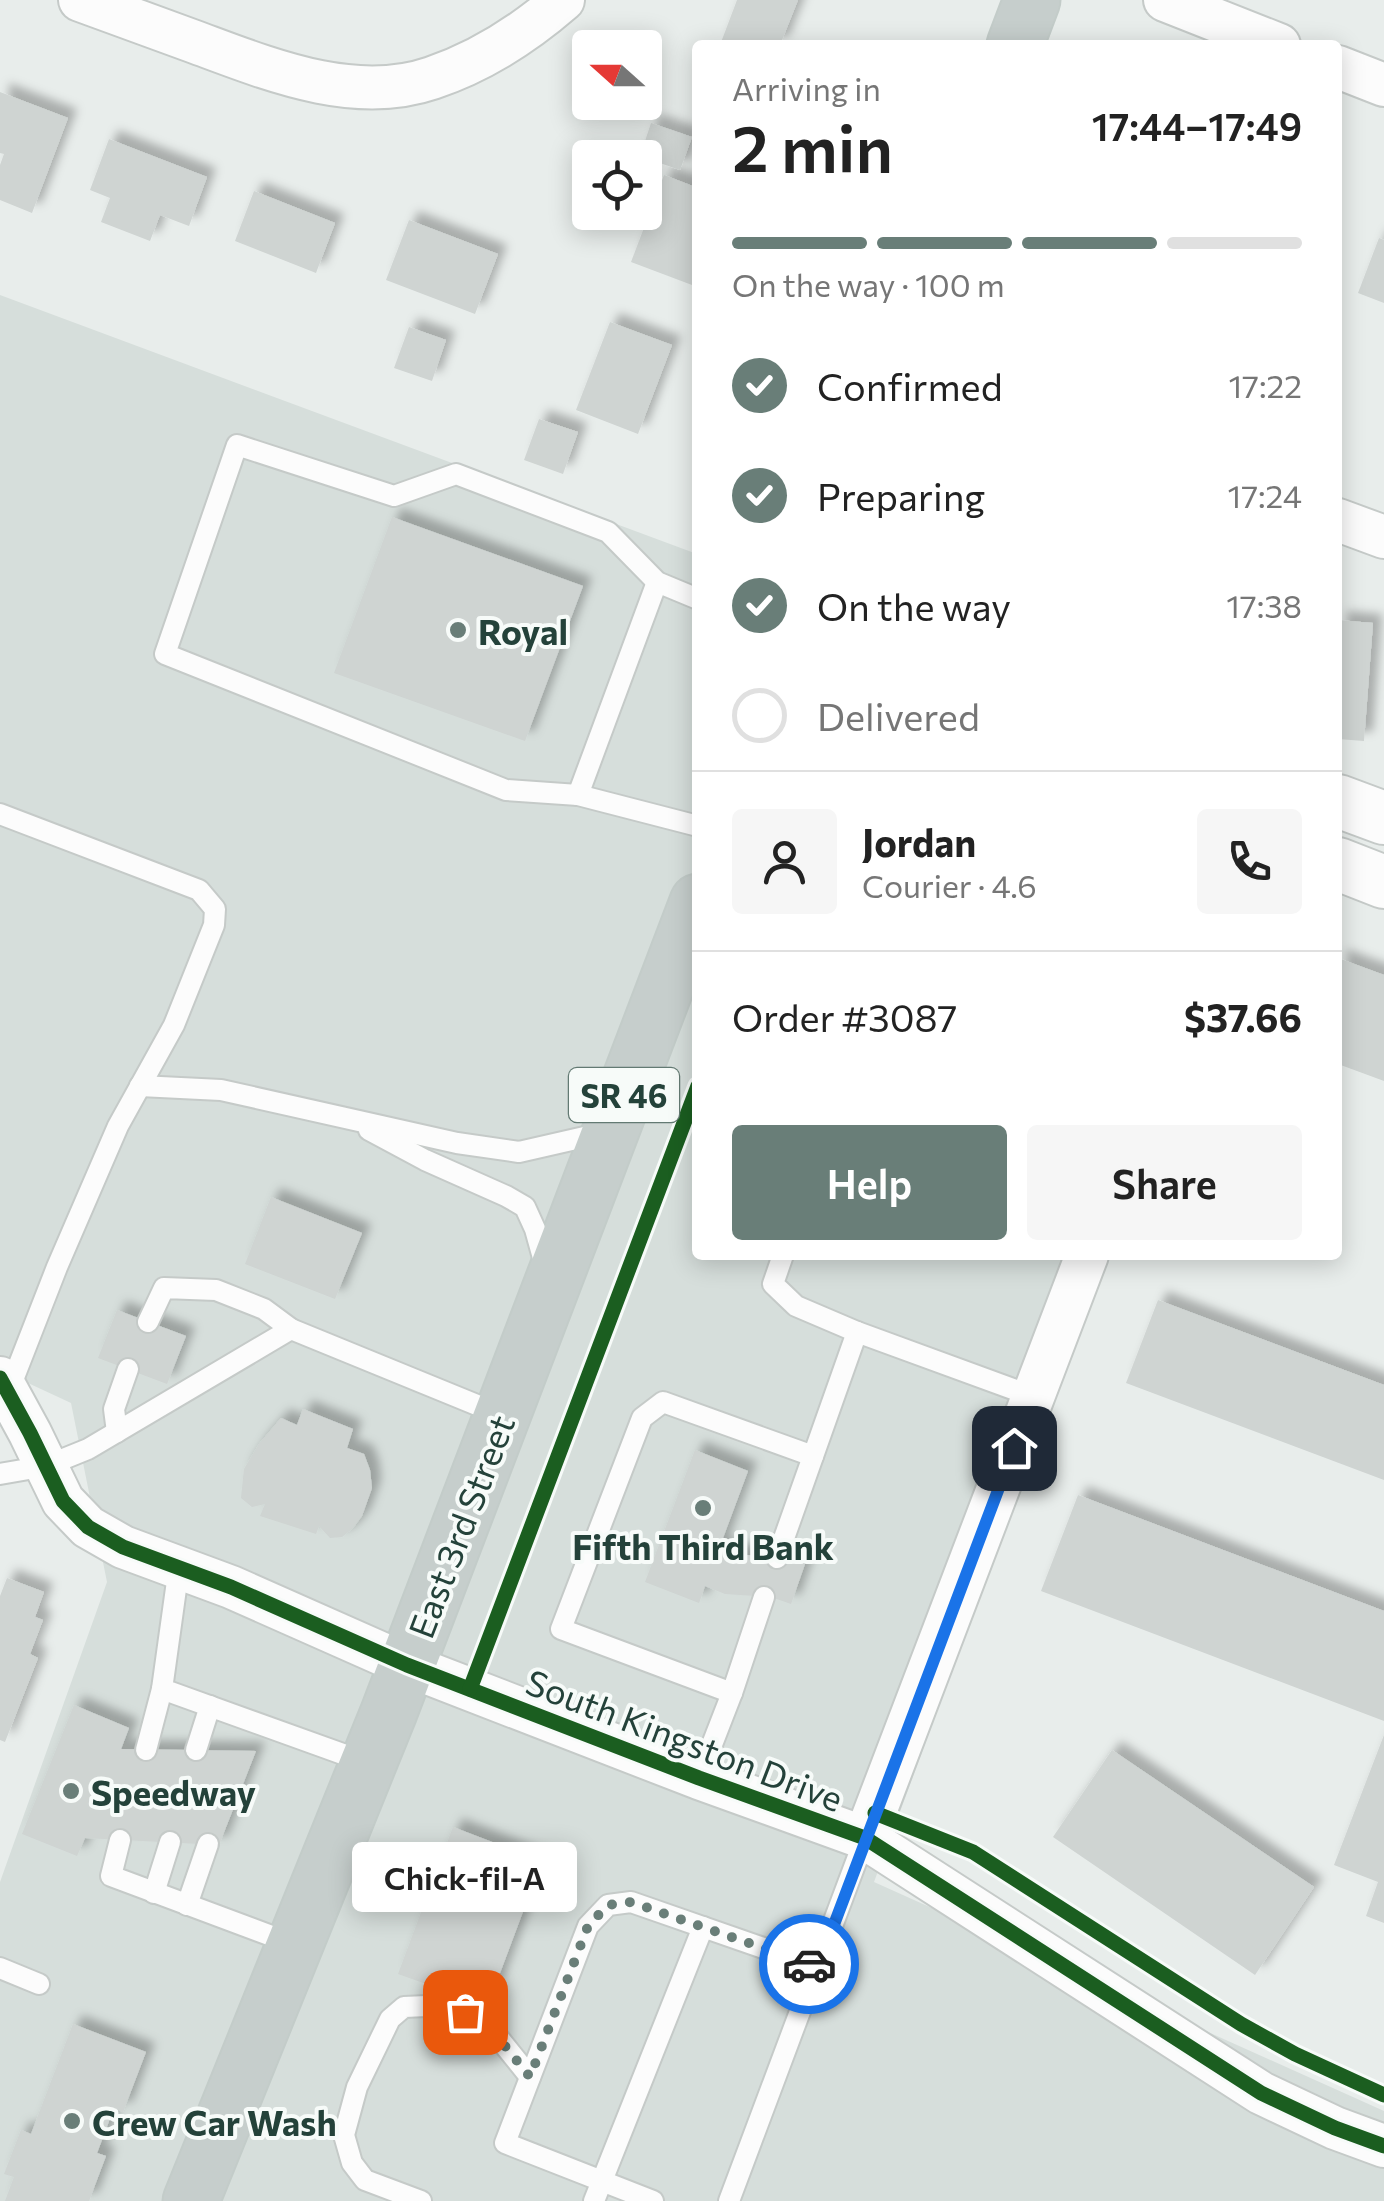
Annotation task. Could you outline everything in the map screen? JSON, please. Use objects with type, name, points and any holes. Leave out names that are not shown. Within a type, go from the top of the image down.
[{"type":"highway","points":[[1017,40],[1032,0]]},
{"type":"highway","name":"East 3rd Street","points":[[191,2201],[407,1664],[692,918]]},
{"type":"street","points":[[80,0],[278,71],[360,87],[431,79],[510,40],[562,0]]},
{"type":"street","points":[[1165,0],[1266,40]]},
{"type":"street","points":[[1342,69],[1384,85]]},
{"type":"street","points":[[1342,521],[1384,537]]},
{"type":"street","points":[[1342,802],[1384,818]]},
{"type":"street","points":[[1342,866],[1384,882]]},
{"type":"street","points":[[866,1838],[1085,1260]]},
{"type":"street","name":"South Kingston Drive","points":[[4,1385],[63,1501],[88,1527],[122,1547],[231,1586],[407,1664],[699,1778],[866,1838],[1261,2093],[1384,2146]]},
{"type":"lane","points":[[692,597],[656,582],[608,532],[456,474],[394,496],[237,445],[164,654],[506,790],[578,794],[692,824]]},
{"type":"lane","points":[[578,794],[656,582]]},
{"type":"lane","points":[[0,814],[199,890],[215,909],[214,925],[174,1025],[118,1126],[4,1385]]},
{"type":"lane","points":[[140,1086],[222,1090],[457,1143],[519,1152],[590,1136],[617,1113]]},
{"type":"lane","points":[[345,1117],[524,1207],[535,1229],[550,1288]]},
{"type":"lane","points":[[781,1260],[773,1284],[796,1306],[1032,1396]]},
{"type":"lane","points":[[148,1322],[164,1288],[216,1290],[264,1310],[291,1329],[502,1416]]},
{"type":"lane","points":[[0,1474],[46,1466],[88,1449],[291,1329]]},
{"type":"lane","points":[[777,1558],[857,1332]]},
{"type":"lane","points":[[117,1432],[114,1409],[128,1370]]},
{"type":"lane","points":[[732,1693],[561,1629],[642,1418],[663,1402],[813,1456]]},
{"type":"lane","points":[[146,1750],[162,1689],[178,1568]]},
{"type":"lane","points":[[699,1778],[764,1598]]},
{"type":"lane","points":[[162,1689],[368,1763]]},
{"type":"lane","points":[[196,1750],[210,1706]]},
{"type":"lane","points":[[730,2201],[866,1838]]},
{"type":"lane","points":[[120,1840],[110,1876],[294,1945]]},
{"type":"lane","points":[[154,1893],[170,1842]]},
{"type":"lane","points":[[187,1905],[208,1844]]},
{"type":"lane","points":[[653,2201],[598,2191],[504,2142],[588,1926],[608,1905],[631,1902],[818,1967]]},
{"type":"lane","points":[[598,2191],[703,1927]]},
{"type":"lane","points":[[0,1968],[40,1984]]},
{"type":"lane","points":[[421,2201],[365,2180],[352,2163],[344,2135],[357,2086],[390,2019],[404,2007],[465,2012],[489,2026],[530,2077]]},
{"type":"shaded area","points":[[0,295],[692,552],[692,1260],[1104,1260],[874,1882],[1384,2111],[1384,2201],[0,2201],[0,1882],[107,1582],[71,1403],[0,1370]]},
{"type":"building","points":[[737,0],[798,0],[782,40],[722,40]]},
{"type":"building","points":[[0,92],[68,118],[32,213],[0,200],[0,165],[4,154],[0,153]]},
{"type":"building","points":[[651,123],[692,137],[680,170],[662,164],[662,140],[645,140]]},
{"type":"building","points":[[109,139],[207,177],[189,226],[160,215],[150,241],[101,222],[110,198],[90,190]]},
{"type":"building","points":[[664,175],[692,186],[692,285],[631,262],[643,230],[662,230]]},
{"type":"building","points":[[254,191],[335,223],[316,273],[235,241]]},
{"type":"building","points":[[409,220],[498,254],[475,314],[386,280]]},
{"type":"building","points":[[1379,238],[1384,240],[1384,303],[1358,293]]},
{"type":"building","points":[[610,322],[672,345],[638,434],[576,410]]},
{"type":"building","points":[[409,327],[446,340],[432,381],[394,368]]},
{"type":"building","points":[[539,419],[578,432],[563,474],[524,460]]},
{"type":"building","name":"Royal","points":[[392,517],[583,586],[525,741],[334,673]]},
{"type":"building","points":[[1342,620],[1373,623],[1364,741],[1342,739]]},
{"type":"building","points":[[1342,959],[1384,975],[1384,1081],[1342,1065]]},
{"type":"building","points":[[271,1197],[362,1233],[335,1299],[245,1264]]},
{"type":"building","points":[[1158,1300],[1384,1385],[1384,1480],[1126,1383]]},
{"type":"building","points":[[117,1310],[186,1336],[167,1384],[98,1358]]},
{"type":"building","points":[[303,1409],[353,1429],[347,1448],[364,1454],[370,1470],[372,1488],[362,1516],[342,1537],[330,1538],[319,1526],[316,1534],[260,1516],[265,1504],[252,1507],[241,1498],[244,1469],[259,1444],[281,1418],[297,1425]]},
{"type":"building","name":"Fifth Third Bank","points":[[695,1450],[748,1471],[720,1546],[745,1555],[785,1557],[805,1564],[791,1604],[771,1597],[725,1594],[705,1586],[699,1603],[645,1582]]},
{"type":"building","points":[[1078,1495],[1384,1611],[1384,1721],[1041,1591]]},
{"type":"building","points":[[7,1578],[44,1592],[35,1617],[43,1620],[30,1654],[38,1658],[5,1742],[0,1740],[0,1596]]},
{"type":"building","name":"Speedway","points":[[74,1705],[129,1728],[121,1749],[256,1751],[219,1845],[85,1838],[77,1856],[22,1834]]},
{"type":"building","points":[[1384,1735],[1384,1923],[1366,1916],[1378,1882],[1334,1865]]},
{"type":"building","points":[[1112,1750],[1314,1887],[1255,1975],[1053,1837]]},
{"type":"building","points":[[453,1827],[542,1861],[494,1989],[463,1978],[457,1995],[398,1974]]},
{"type":"building","name":"Crew Car Wash","points":[[73,2024],[146,2052],[123,2112],[114,2108],[97,2153],[106,2156],[89,2201],[5,2201],[14,2177],[4,2174],[21,2130],[31,2134]]},
{"type":"cycle path","points":[[470,1689],[692,1102]]},
{"type":"cycle path","points":[[0,1378],[63,1501],[88,1527],[123,1547],[231,1587],[407,1665],[865,1838],[1261,2093],[1384,2146]]},
{"type":"cycle path","points":[[875,1813],[973,1852],[1241,2024],[1384,2095]]},
{"type":"way so far","points":[[465,2012],[489,2026],[530,2077],[588,1926],[608,1905],[631,1902],[809,1964]]},
{"type":"place","name":"Royal","points":[[458,630]]},
{"type":"place","name":"Fifth Third Bank","points":[[703,1508]]},
{"type":"place","name":"Speedway","points":[[71,1791]]},
{"type":"place","name":"Chick-fil-A","points":[[465,2012]]},
{"type":"place","name":"Crew Car Wash","points":[[72,2121]]},
{"type":"route","points":[[809,1964],[818,1967],[1014,1448]]}]
